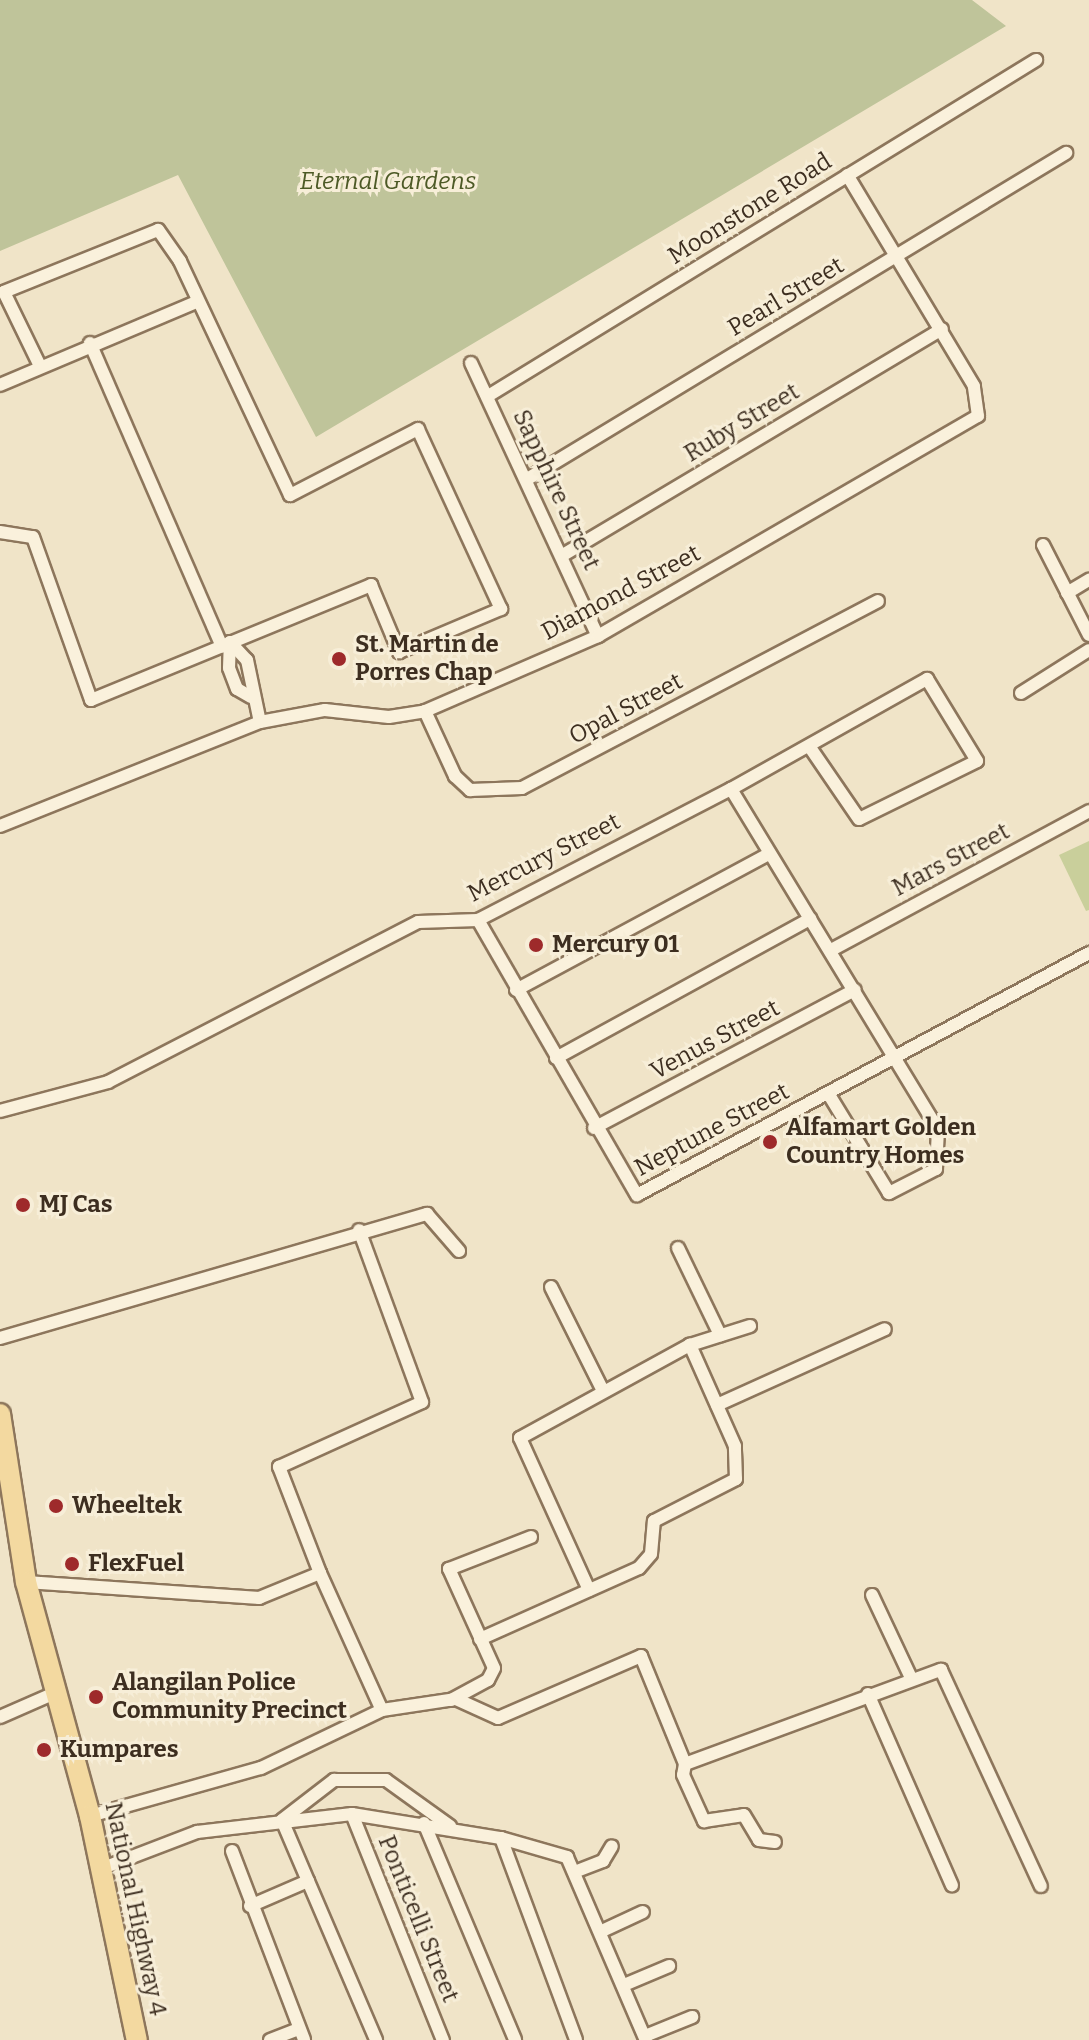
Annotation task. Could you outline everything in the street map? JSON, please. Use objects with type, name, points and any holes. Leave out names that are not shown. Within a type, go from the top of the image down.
[{"type":"main road","name":"National Highway 4","points":[[0,1414],[26,1582],[103,1868],[137,2040]]},
{"type":"street","name":"Moonstone Road","points":[[488,396],[1036,60]]},
{"type":"street","name":"Pearl Street","points":[[529,478],[1066,153]]},
{"type":"street","name":"Diamond Street","points":[[0,826],[260,722],[325,710],[389,717],[425,711],[598,636],[978,416],[974,386],[847,175]]},
{"type":"street","points":[[0,532],[33,537],[91,700],[371,585],[399,652],[501,609],[418,429],[290,495],[194,303],[180,261],[158,230],[4,292],[39,364]]},
{"type":"street","points":[[0,385],[39,364],[194,303]]},
{"type":"street","name":"Ruby Street","points":[[563,555],[942,329]]},
{"type":"street","points":[[90,343],[226,644],[229,668],[237,689],[251,697]]},
{"type":"street","name":"Sapphire Street","points":[[471,363],[529,478],[598,636]]},
{"type":"street","points":[[1043,545],[1087,627]]},
{"type":"street","points":[[1067,593],[1089,580]]},
{"type":"street","name":"Opal Street","points":[[425,711],[455,776],[470,790],[522,788],[878,601]]},
{"type":"street","points":[[226,644],[247,660],[251,697],[260,722]]},
{"type":"street","points":[[1021,693],[1089,650]]},
{"type":"street","name":"Mercury Street","points":[[0,1111],[108,1082],[418,922],[478,920],[731,789],[927,679],[977,761],[859,819],[809,746]]},
{"type":"street","points":[[731,789],[896,1054],[942,1147],[936,1169],[903,1190],[889,1193],[878,1182],[828,1093]]},
{"type":"street","name":"Mars Street","points":[[833,949],[1089,811]]},
{"type":"street","points":[[516,990],[769,854]]},
{"type":"street","points":[[556,1058],[810,919]]},
{"type":"street","name":"Neptune Street","points":[[478,920],[627,1187],[645,1195],[896,1054],[1089,953]]},
{"type":"street","name":"Venus Street","points":[[594,1128],[855,990]]},
{"type":"street","points":[[0,1338],[359,1230],[427,1214],[459,1251]]},
{"type":"street","points":[[359,1230],[422,1402],[279,1467],[320,1573],[382,1710]]},
{"type":"street","points":[[678,1248],[720,1335]]},
{"type":"street","points":[[551,1287],[603,1391]]},
{"type":"street","points":[[589,1590],[519,1447],[534,1427],[690,1345],[750,1326]]},
{"type":"street","points":[[717,1405],[885,1329]]},
{"type":"street","points":[[480,1639],[649,1561],[660,1515],[736,1479],[735,1446],[690,1345]]},
{"type":"street","points":[[90,1816],[261,1768],[382,1710],[451,1700],[492,1677],[480,1639],[449,1569],[531,1537]]},
{"type":"street","points":[[26,1582],[259,1598],[320,1573]]},
{"type":"street","points":[[872,1595],[911,1678]]},
{"type":"street","points":[[451,1700],[498,1718],[641,1656],[685,1764],[683,1775],[704,1821],[744,1815],[759,1840],[775,1842]]},
{"type":"street","points":[[685,1764],[911,1678],[946,1673],[1041,1886]]},
{"type":"street","points":[[0,1717],[55,1693]]},
{"type":"street","points":[[868,1694],[952,1885]]},
{"type":"street","points":[[282,1820],[334,1780],[362,1775],[406,1791],[453,1828]]},
{"type":"street","points":[[103,1868],[197,1832],[352,1814],[424,1823],[501,1838],[567,1857],[577,1871],[645,2038],[692,2017]]},
{"type":"street","name":"Ponticelli Street","points":[[352,1814],[443,2040]]},
{"type":"street","points":[[282,1820],[376,2040]]},
{"type":"street","points":[[424,1823],[515,2040]]},
{"type":"street","points":[[501,1838],[576,2040]]},
{"type":"street","points":[[577,1871],[603,1861],[612,1846]]},
{"type":"street","points":[[232,1851],[250,1906],[302,2034],[270,2040]]},
{"type":"street","points":[[250,1906],[308,1881]]},
{"type":"street","points":[[602,1931],[643,1912]]},
{"type":"street","points":[[624,1985],[669,1966]]},
{"type":"green space","name":"Eternal Gardens","points":[[0,0],[972,0],[1006,26],[316,437],[178,175],[0,251]]},
{"type":"green space","points":[[1089,841],[1089,910],[1086,911],[1059,855]]},
{"type":"place","name":"St. Martin de Porres Chap","points":[[339,659]]},
{"type":"place","name":"Mercury 01","points":[[536,945]]},
{"type":"place","name":"Alfamart Golden Country Homes","points":[[770,1142]]},
{"type":"place","name":"MJ Cas","points":[[23,1205]]},
{"type":"place","name":"Wheeltek","points":[[56,1506]]},
{"type":"place","name":"FlexFuel","points":[[72,1564]]},
{"type":"place","name":"Alangilan Police Community Precinct","points":[[96,1697]]},
{"type":"place","name":"Kumpares","points":[[44,1750]]}]
